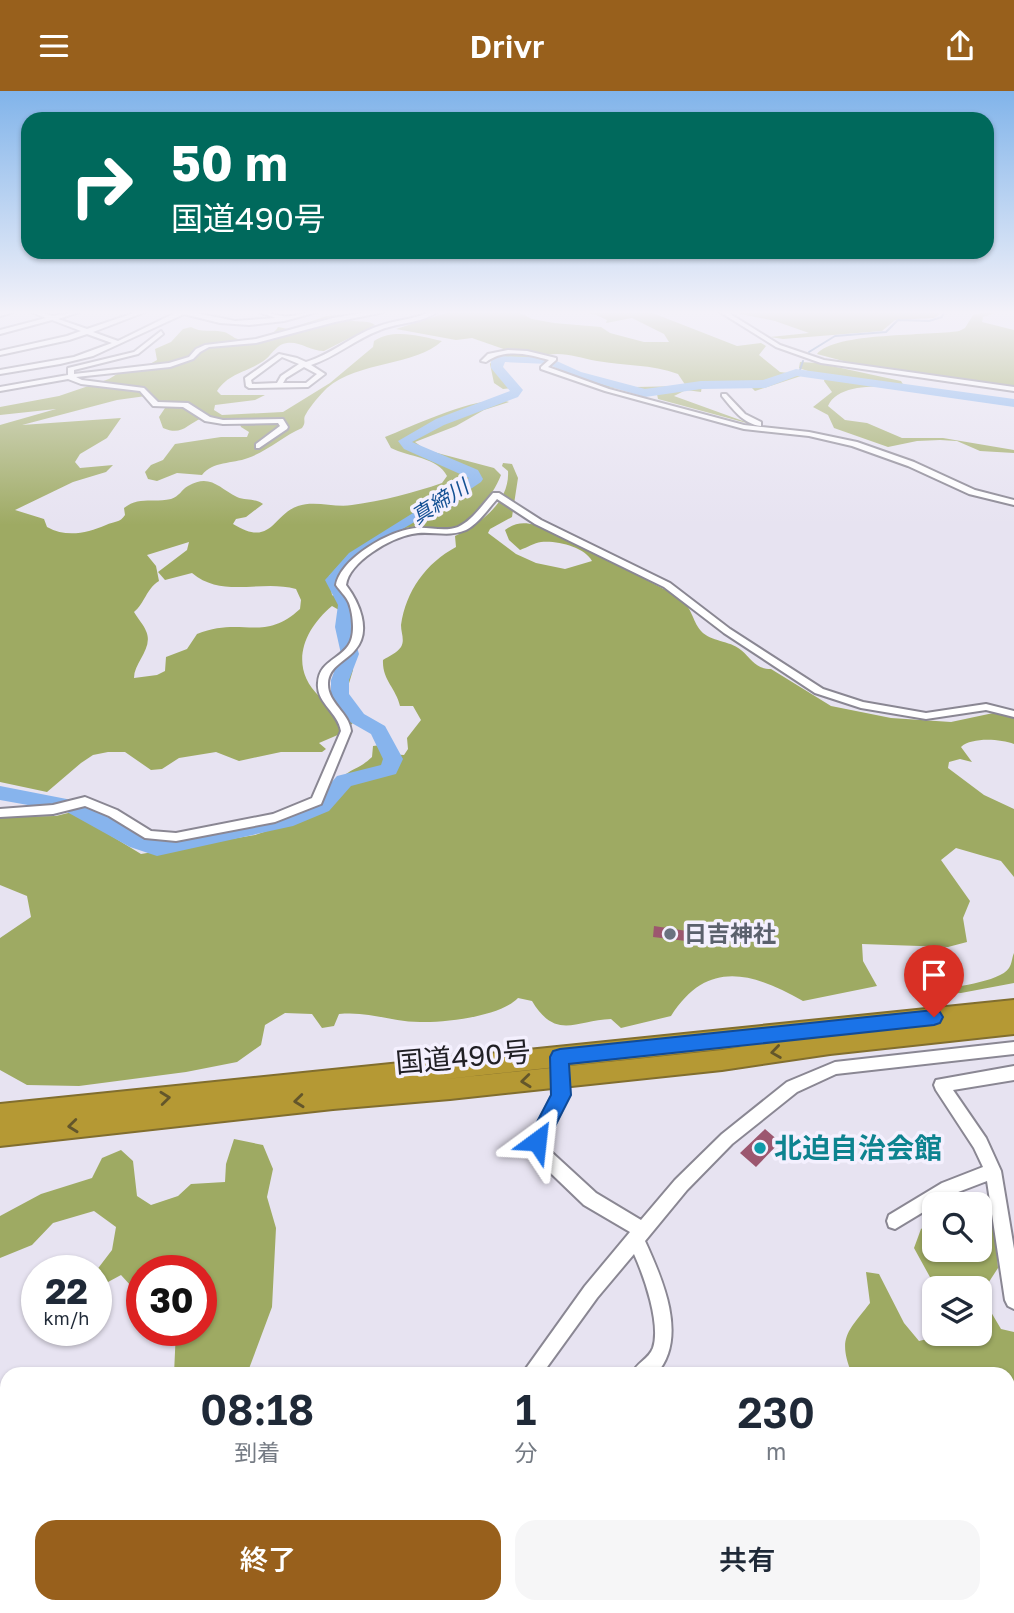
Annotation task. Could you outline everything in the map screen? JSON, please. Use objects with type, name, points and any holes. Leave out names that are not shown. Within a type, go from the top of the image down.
[{"type":"highway","name":"国道490号","points":[[0,1135],[333,1098],[1014,1009]]},
{"type":"highway","name":"国道490号","points":[[0,1115],[1014,1025]]},
{"type":"street","points":[[0,389],[26,383]]},
{"type":"street","points":[[90,383],[142,389],[156,404],[185,405],[208,419],[223,422],[280,421],[284,427],[259,446]]},
{"type":"street","points":[[248,383],[248,386],[280,383]]},
{"type":"street","points":[[280,383],[311,383]]},
{"type":"street","points":[[587,383],[744,427],[854,444],[930,472],[972,492],[1014,503]]},
{"type":"street","points":[[972,383],[1014,389]]},
{"type":"street","points":[[724,395],[749,421],[778,431]]},
{"type":"street","points":[[0,813],[64,810],[85,801],[113,813],[138,830],[159,837],[232,827],[306,808],[317,801],[346,731],[346,721],[323,691],[328,664],[346,652],[357,637],[354,603],[340,580],[351,563],[409,532],[448,533],[460,530],[477,518],[496,495],[538,522],[667,585],[727,631],[819,691],[861,705],[926,716],[986,706],[1014,714]]},
{"type":"street","points":[[536,1367],[637,1233],[727,1139],[775,1100],[813,1075],[858,1065],[1014,1048]]},
{"type":"street","points":[[561,1067],[561,1095],[556,1110],[537,1141],[540,1152],[590,1199],[637,1233],[662,1320],[664,1340],[657,1359],[648,1367]]},
{"type":"street","points":[[1014,1073],[941,1085],[980,1143],[993,1171],[1014,1300]]},
{"type":"street","points":[[895,1221],[948,1188],[993,1171]]},
{"type":"green space","points":[[97,383],[224,383],[217,391],[221,395],[265,395],[255,400],[215,405],[214,410],[222,415],[283,412],[334,383],[313,404],[305,416],[302,428],[255,455],[217,465],[202,475],[177,473],[157,481],[148,479],[145,472],[151,465],[163,460],[175,444],[221,437],[247,437],[249,432],[241,427],[239,422],[202,418],[184,429],[169,430],[163,428],[159,417],[167,405],[155,401],[153,395],[117,400],[22,425],[121,418],[107,438],[80,454],[75,462],[80,468],[113,465],[106,472],[73,482],[15,510],[44,519],[47,527],[54,530],[69,533],[99,528],[121,519],[125,515],[124,508],[130,504],[171,499],[196,482],[202,481],[219,486],[237,497],[263,504],[246,517],[236,519],[233,524],[256,533],[264,531],[289,510],[298,506],[345,506],[397,496],[442,483],[447,476],[437,465],[391,448],[385,437],[465,406],[497,400],[509,402],[484,410],[456,426],[415,442],[426,450],[494,468],[501,475],[492,492],[470,518],[444,530],[406,528],[344,560],[329,576],[332,595],[351,606],[351,646],[341,651],[339,610],[332,606],[307,638],[302,662],[310,686],[320,697],[332,696],[335,667],[344,658],[352,658],[353,670],[347,690],[354,722],[340,734],[319,743],[326,749],[322,752],[281,752],[239,761],[216,752],[179,758],[162,769],[151,770],[125,752],[108,752],[93,755],[47,792],[0,782],[0,425],[56,409],[0,415],[0,407],[59,396]],"holes":[[[189,542],[187,550],[158,572],[165,580],[192,573],[216,585],[296,589],[301,600],[300,609],[275,625],[227,627],[197,634],[187,649],[166,657],[165,671],[157,675],[134,678],[148,643],[144,626],[134,612],[159,581],[156,566],[147,555]]]},
{"type":"green space","points":[[494,383],[510,383],[513,388],[503,389]]},
{"type":"green space","points":[[596,383],[618,383],[635,387],[686,386],[684,383],[779,383],[755,391],[750,386],[702,386],[701,392],[686,390],[674,396],[754,425],[658,399],[657,394]]},
{"type":"green space","points":[[825,383],[902,383],[904,386],[851,389],[833,398],[828,406],[845,420],[867,423],[902,438],[943,438],[1014,450],[1014,453],[980,451],[957,441],[940,440],[888,447],[834,428],[828,415],[813,407],[832,392]]},
{"type":"green space","points":[[991,383],[1014,383],[1014,386]]},
{"type":"green space","points":[[503,463],[512,464],[518,478],[512,517],[490,529],[488,533],[516,554],[536,563],[565,569],[592,561],[577,548],[554,542],[538,543],[520,550],[509,540],[505,530],[521,523],[548,528],[677,596],[687,605],[705,635],[731,644],[757,665],[771,669],[831,706],[891,718],[951,722],[998,712],[1014,718],[1014,744],[979,740],[961,747],[972,762],[960,759],[949,762],[948,768],[984,795],[1014,809],[1014,877],[1001,861],[956,848],[941,860],[970,901],[963,918],[967,942],[948,947],[862,944],[863,961],[877,986],[803,1001],[766,983],[748,978],[731,976],[715,979],[700,986],[685,998],[671,1016],[621,1028],[611,1019],[558,1025],[541,1013],[532,1001],[518,998],[486,1014],[431,1022],[339,1014],[334,1026],[322,1028],[312,1014],[285,1013],[265,1025],[261,1045],[237,1062],[186,1072],[79,1086],[27,1085],[0,1070],[0,938],[31,917],[27,896],[0,885],[0,817],[56,816],[72,812],[141,854],[255,835],[317,814],[335,799],[344,776],[372,757],[373,746],[381,745],[388,754],[404,755],[408,749],[407,738],[421,720],[413,706],[400,706],[387,679],[383,660],[401,647],[401,625],[407,601],[419,579],[435,561],[456,547],[455,536],[474,525],[499,502],[507,482],[508,471],[502,466]]},
{"type":"green space","points":[[1014,953],[1014,983],[961,993],[921,995],[925,985],[933,990],[974,984],[996,977],[1009,968]]},
{"type":"green space","points":[[234,1139],[263,1145],[273,1169],[267,1197],[276,1228],[272,1307],[250,1367],[174,1367],[175,1346],[217,1346],[217,1255],[126,1255],[126,1280],[121,1275],[112,1280],[112,1255],[108,1255],[112,1250],[116,1227],[94,1211],[53,1223],[32,1245],[0,1258],[0,1216],[41,1194],[92,1178],[102,1158],[121,1150],[133,1161],[137,1196],[151,1205],[178,1196],[191,1184],[225,1182],[226,1164]]},
{"type":"green space","points":[[992,1226],[995,1230],[998,1268],[992,1277],[929,1276],[914,1248],[921,1229],[922,1262],[992,1262]]},
{"type":"green space","points":[[866,1272],[879,1274],[904,1323],[919,1341],[922,1340],[922,1346],[992,1346],[992,1314],[1001,1329],[1014,1332],[1014,1367],[850,1367],[845,1351],[847,1335],[870,1303]]},
{"type":"building","name":"日吉神社","points":[[654,926],[687,931],[686,941],[653,937]]},
{"type":"building","name":"北迫自治会館","points":[[765,1129],[780,1142],[756,1167],[740,1153]]},
{"type":"waterway","name":"真締川","points":[[0,793],[74,807],[129,837],[157,848],[286,821],[322,806],[344,781],[389,769],[393,759],[378,730],[357,718],[340,694],[340,680],[350,654],[343,627],[346,605],[333,580],[340,569],[374,543],[476,479],[473,473],[409,446],[404,441],[440,422],[514,394],[517,390],[511,383]]},
{"type":"waterway","name":"真締川","points":[[609,383],[645,393],[701,385],[768,383]]},
{"type":"waterway","name":"真締川","points":[[867,383],[976,400],[1014,403]]},
{"type":"place","name":"日吉神社","points":[[670,934]]},
{"type":"place","name":"北迫自治会館","points":[[760,1148]]},
{"type":"route","points":[[537,1141],[556,1110],[561,1095],[560,1057],[934,1017]]}]
